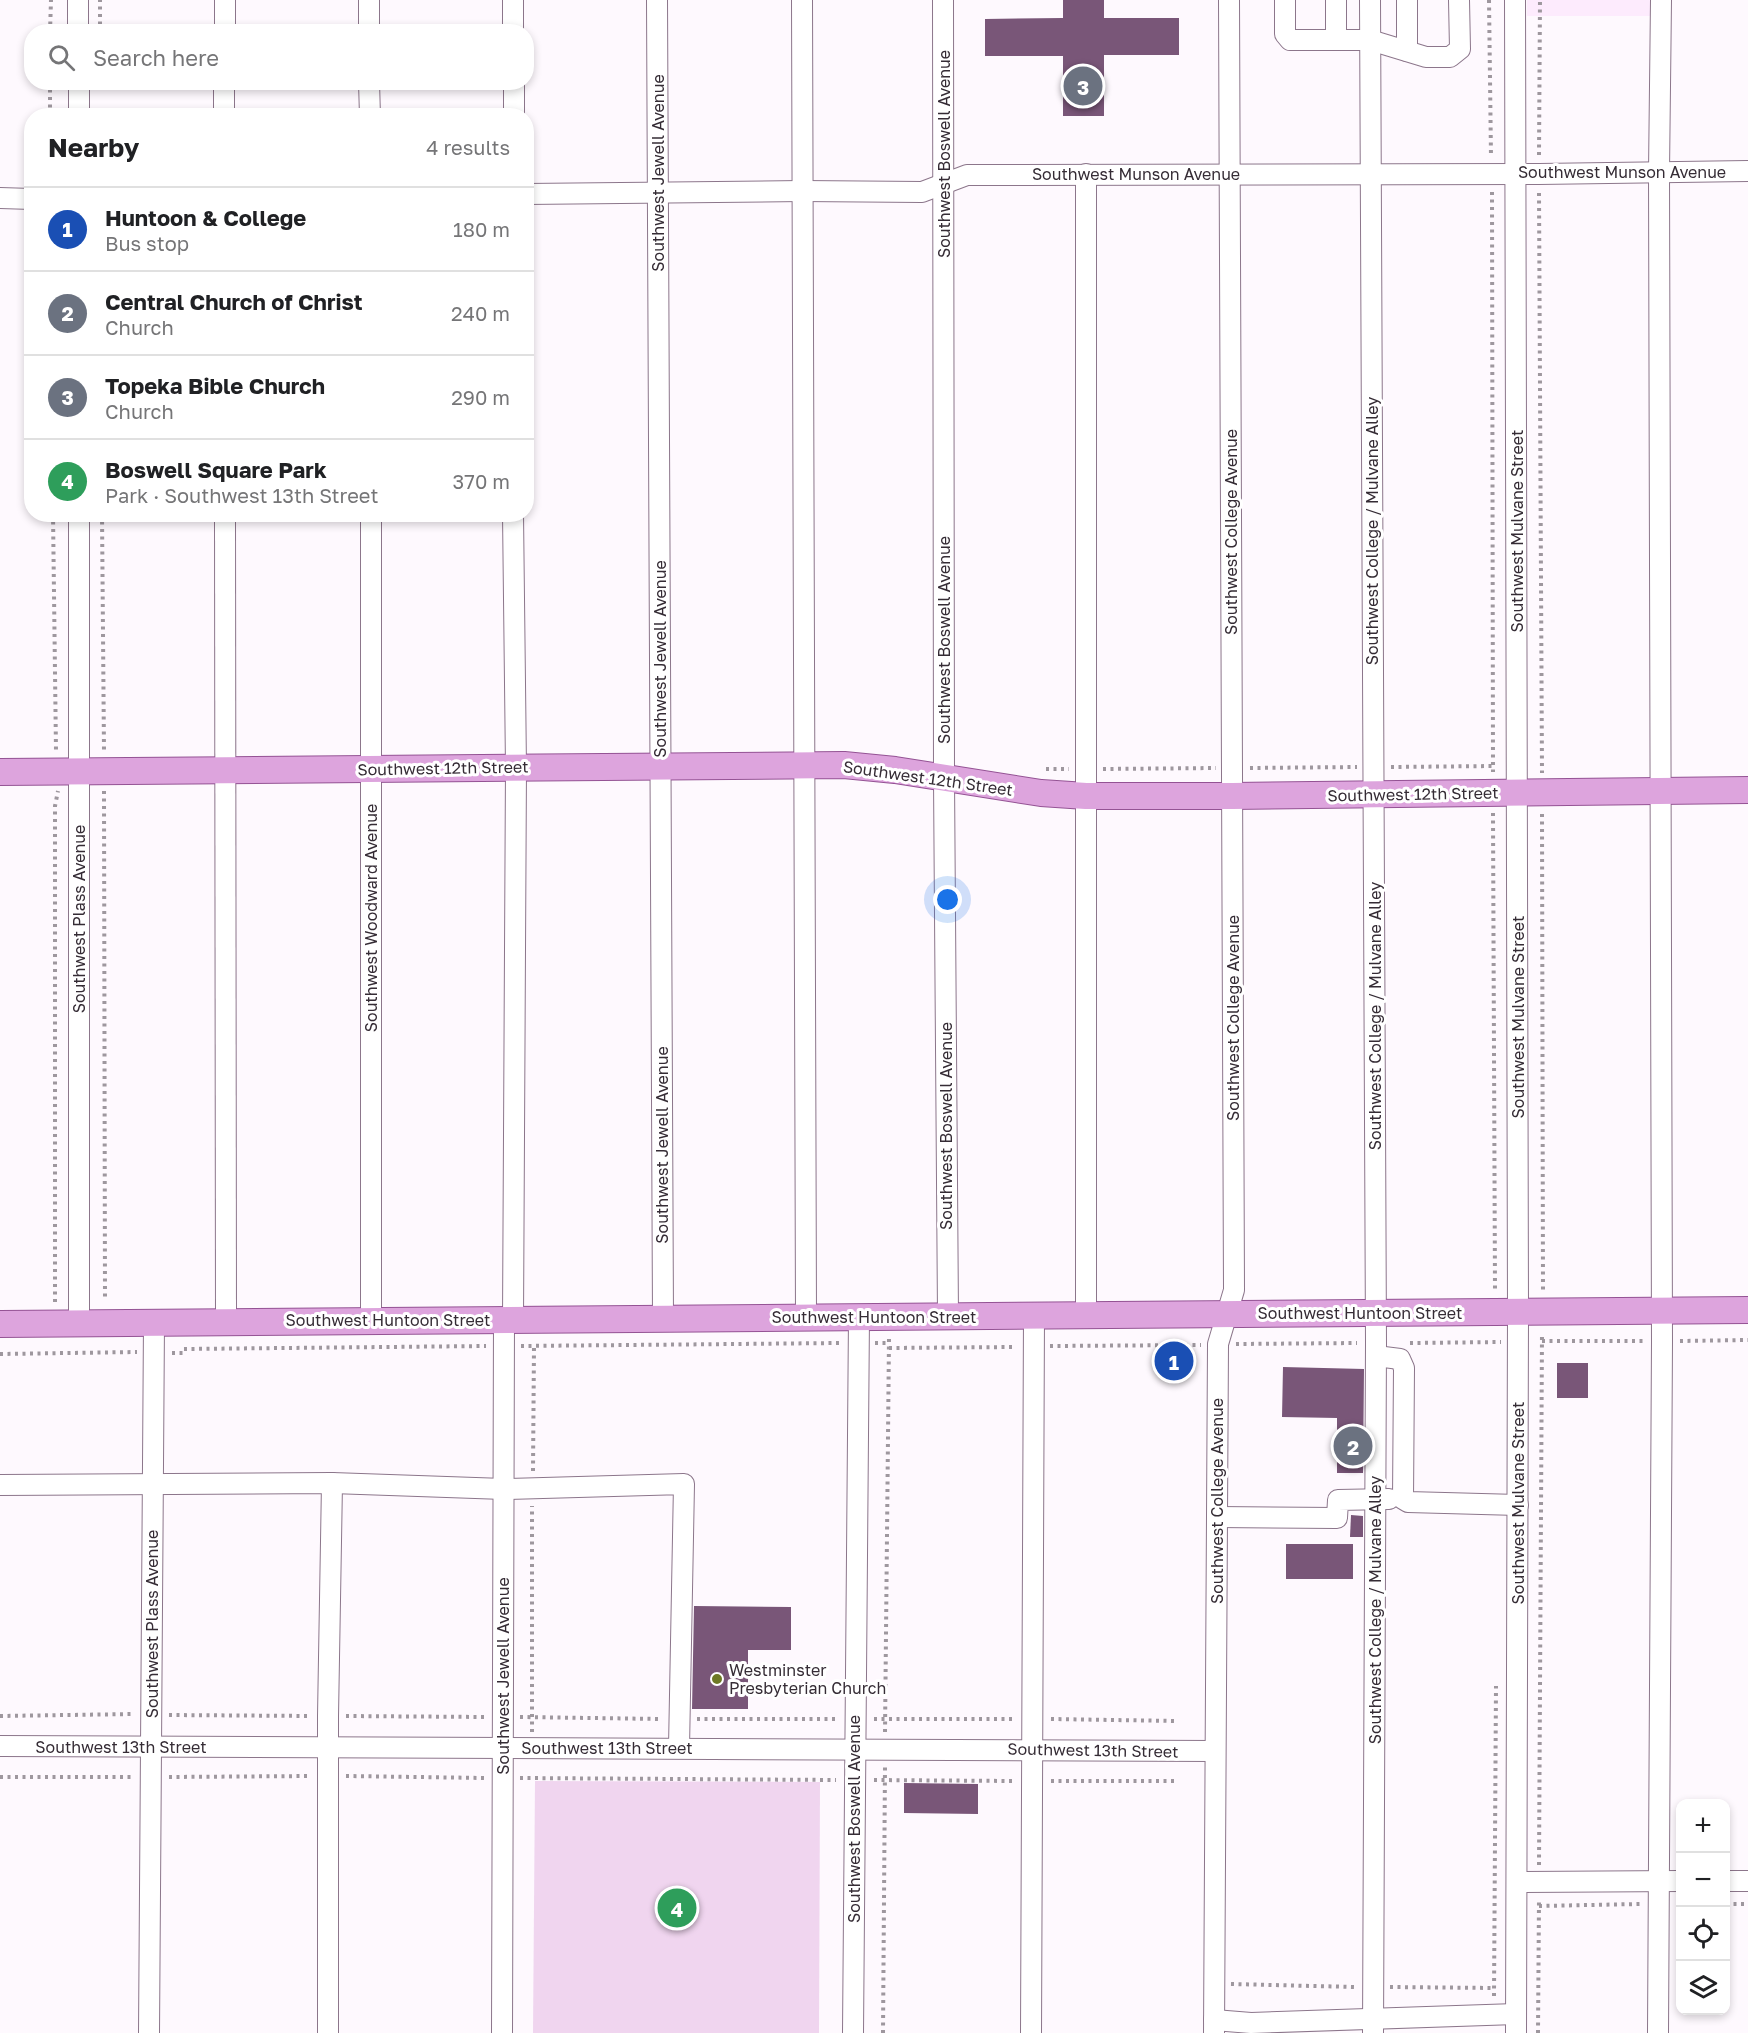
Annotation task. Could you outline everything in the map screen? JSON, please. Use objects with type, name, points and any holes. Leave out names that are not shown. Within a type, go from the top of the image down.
[{"type":"main road","name":"Southwest 12th Street","points":[[0,772],[804,765],[868,767],[1041,793],[1086,796],[1748,790]]},
{"type":"main road","name":"Southwest Huntoon Street","points":[[0,1324],[1748,1310]]},
{"type":"street","points":[[78,0],[78,24]]},
{"type":"street","points":[[225,0],[225,24]]},
{"type":"street","points":[[369,0],[369,24]]},
{"type":"street","points":[[513,0],[513,24]]},
{"type":"street","name":"Southwest Jewell Avenue","points":[[657,0],[663,1318]]},
{"type":"street","points":[[802,0],[806,1317]]},
{"type":"street","name":"Southwest Boswell Avenue","points":[[943,0],[944,779],[948,1316]]},
{"type":"street","name":"Southwest College Avenue","points":[[1214,2027],[1218,1344],[1234,1290],[1229,0]]},
{"type":"street","points":[[1285,0],[1285,34],[1290,40],[1370,40],[1426,57],[1450,57],[1460,49],[1459,0]]},
{"type":"street","points":[[1336,0],[1336,40]]},
{"type":"street","name":"Southwest College / Mulvane Alley","points":[[1370,0],[1376,1313],[1373,2026]]},
{"type":"street","points":[[1407,0],[1407,51]]},
{"type":"street","name":"Southwest Mulvane Street","points":[[1515,0],[1519,1312],[1516,2024]]},
{"type":"street","points":[[1658,2033],[1662,1341],[1659,172],[1661,0]]},
{"type":"street","points":[[79,90],[79,108]]},
{"type":"street","points":[[224,90],[224,108]]},
{"type":"street","points":[[369,90],[370,108]]},
{"type":"street","points":[[514,90],[514,108]]},
{"type":"street","name":"Southwest Munson Avenue","points":[[534,194],[922,192],[967,175],[1539,174],[1748,171]]},
{"type":"street","points":[[1086,174],[1086,1315]]},
{"type":"street","points":[[0,198],[24,199]]},
{"type":"street","name":"Southwest Plass Avenue","points":[[79,522],[68,771],[79,1323]]},
{"type":"street","points":[[225,522],[226,1322]]},
{"type":"street","name":"Southwest Woodward Avenue","points":[[371,522],[371,1321]]},
{"type":"street","name":"Southwest Jewell Avenue","points":[[502,2033],[504,1346],[508,1319],[516,767],[513,522]]},
{"type":"street","points":[[1031,2033],[1034,1315]]},
{"type":"street","name":"Southwest Boswell Avenue","points":[[853,2033],[859,1316]]},
{"type":"street","name":"Southwest Plass Avenue","points":[[149,2033],[154,1322]]},
{"type":"street","points":[[1376,1349],[1400,1359],[1404,1368],[1403,1499]]},
{"type":"street","points":[[328,2033],[328,1716],[332,1483]]},
{"type":"street","points":[[0,1485],[332,1483],[504,1489],[684,1484],[679,1748]]},
{"type":"street","points":[[1216,1517],[1337,1518],[1338,1500],[1403,1499],[1408,1502],[1518,1505]]},
{"type":"street","name":"Southwest 13th Street","points":[[0,1746],[1215,1751]]},
{"type":"street","points":[[1517,1882],[1676,1881]]},
{"type":"street","points":[[1730,1881],[1748,1881]]},
{"type":"street","points":[[1214,2027],[1251,2023],[1373,2026],[1494,2014],[1516,2024]]},
{"type":"path","points":[[50,24],[51,0]]},
{"type":"path","points":[[100,0],[100,24]]},
{"type":"path","points":[[1489,0],[1492,173],[1517,793],[1519,1312],[1498,1342],[1498,1354]]},
{"type":"path","points":[[1538,2033],[1542,1341],[1519,1312],[1517,793],[1539,174],[1540,0]]},
{"type":"path","points":[[50,90],[50,108]]},
{"type":"path","points":[[53,522],[68,771],[58,790],[55,806],[55,1302]]},
{"type":"path","points":[[102,522],[105,1301]]},
{"type":"path","points":[[883,2033],[889,1316]]},
{"type":"path","points":[[1542,1341],[1748,1340]]},
{"type":"path","points":[[1218,1344],[1376,1349],[1518,1342]]},
{"type":"path","points":[[0,1354],[889,1343]]},
{"type":"path","points":[[532,1778],[534,1346]]},
{"type":"path","points":[[1494,2014],[1496,1681]]},
{"type":"path","points":[[0,1716],[152,1714],[679,1719],[1176,1720]]},
{"type":"path","points":[[0,1778],[328,1776],[1176,1781]]},
{"type":"path","points":[[1539,1906],[1659,1904]]},
{"type":"path","points":[[1730,1904],[1748,1904]]},
{"type":"shaded area","points":[[1527,0],[1665,0],[1666,16],[1527,16]]},
{"type":"shaded area","points":[[535,1781],[820,1782],[819,2033],[533,2033]]},
{"type":"building","points":[[1063,0],[1104,0],[1104,18],[1179,18],[1179,55],[1104,55],[1104,116],[1063,116],[1063,56],[985,56],[985,19],[1063,18]]},
{"type":"building","points":[[1557,1363],[1588,1363],[1588,1398],[1557,1398]]},
{"type":"building","points":[[1283,1367],[1364,1369],[1363,1473],[1337,1473],[1337,1418],[1282,1417]]},
{"type":"building","points":[[1351,1515],[1363,1516],[1363,1537],[1350,1537]]},
{"type":"building","points":[[1286,1544],[1353,1544],[1353,1579],[1286,1579]]},
{"type":"building","name":"Westminster Presbyterian Church","points":[[694,1606],[791,1607],[791,1650],[748,1650],[748,1709],[692,1709]]},
{"type":"building","points":[[904,1783],[978,1784],[978,1814],[904,1813]]},
{"type":"place","name":"Topeka Bible Church","points":[[1083,86]]},
{"type":"place","name":"Huntoon & College","points":[[1174,1361]]},
{"type":"place","name":"Central Church of Christ","points":[[1353,1446]]},
{"type":"place","name":"Westminster Presbyterian Church","points":[[717,1679]]},
{"type":"place","name":"Boswell Square Park","points":[[677,1908]]}]
